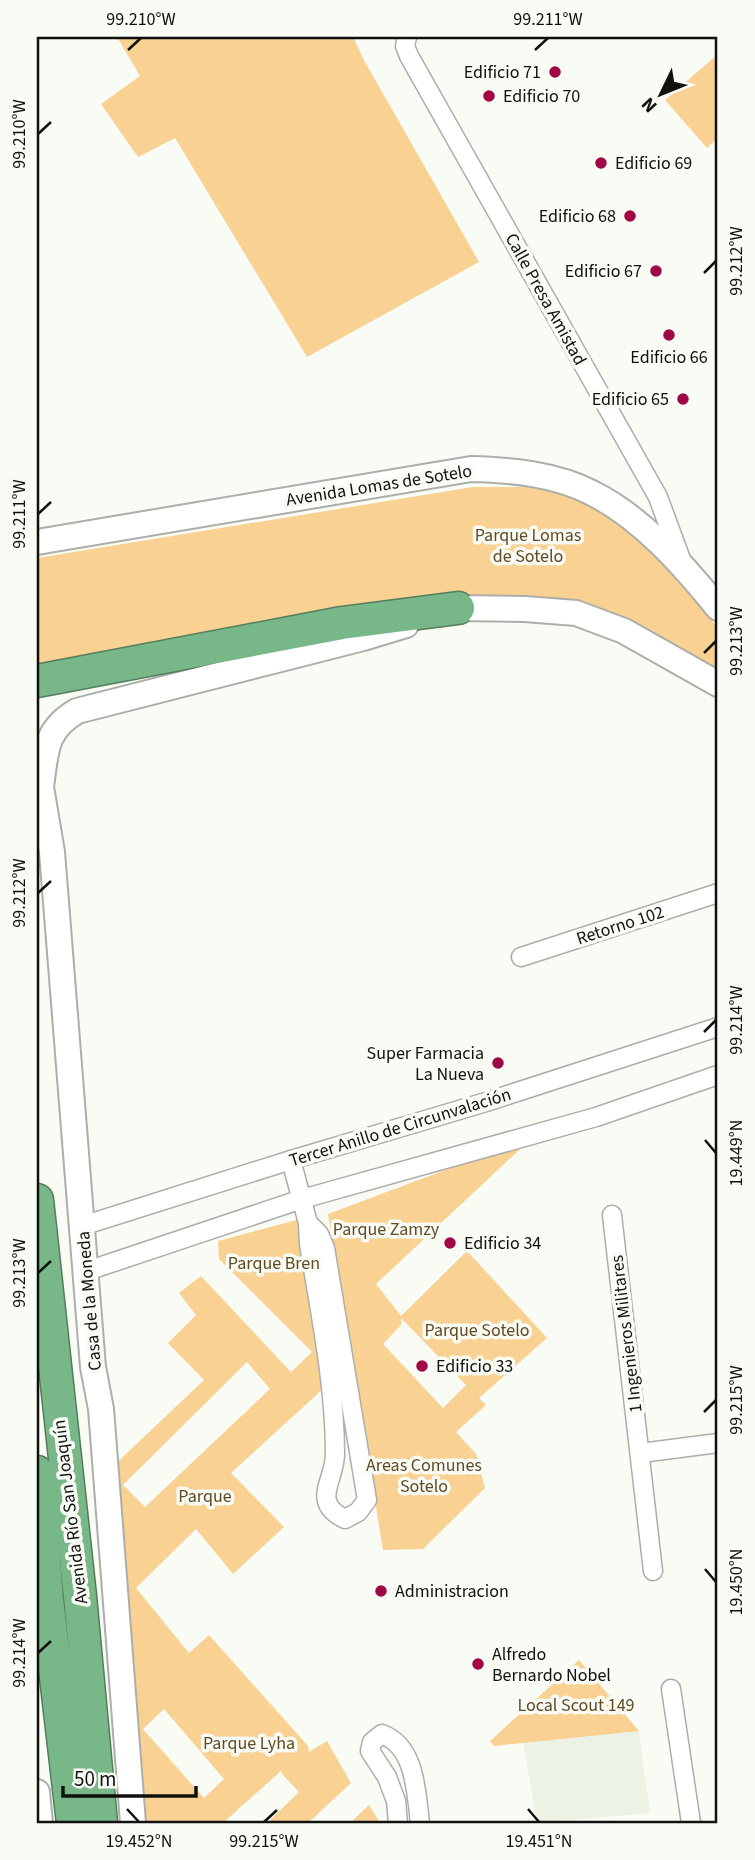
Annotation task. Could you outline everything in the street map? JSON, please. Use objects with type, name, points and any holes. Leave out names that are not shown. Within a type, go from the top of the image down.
[{"type":"highway","points":[[37,681],[342,623],[458,608]]},
{"type":"highway","name":"Avenida Río San Joaquín","points":[[37,1200],[80,1596],[101,1823]]},
{"type":"highway","name":"Avenida Río San Joaquín","points":[[37,1472],[47,1600],[70,1817]]},
{"type":"main road","name":"Avenida Lomas de Sotelo","points":[[37,542],[471,469],[506,470],[544,477],[590,492],[621,510],[683,565],[718,608]]},
{"type":"main road","points":[[458,608],[576,613],[624,631],[718,684]]},
{"type":"main road","name":"Casa de la Moneda","points":[[133,1823],[101,1409],[93,1367],[52,852],[39,784],[46,748],[52,731],[63,719],[77,711],[363,638],[458,608]]},
{"type":"main road","points":[[37,1792],[40,1823]]},
{"type":"street","name":"Calle Presa Amistad","points":[[407,37],[405,46],[409,56],[658,496],[683,565]]},
{"type":"street","name":"Retorno 102","points":[[521,957],[718,893]]},
{"type":"street","name":"Tercer Anillo de Circunvalación","points":[[82,1226],[486,1102],[718,1027]]},
{"type":"street","points":[[86,1271],[302,1199],[596,1117],[718,1076]]},
{"type":"street","points":[[291,1160],[308,1223],[333,1401],[335,1458],[326,1501],[332,1513],[345,1519],[358,1512],[366,1500],[326,1248],[319,1234],[308,1223]]},
{"type":"street","name":"1 Ingenieros Militares","points":[[612,1215],[653,1571]]},
{"type":"street","points":[[641,1453],[718,1443]]},
{"type":"street","points":[[671,1689],[691,1823]]},
{"type":"street","points":[[398,1823],[396,1801],[387,1777],[370,1751],[372,1742],[382,1734],[396,1739],[404,1751],[413,1774],[420,1823]]},
{"type":"shaded area","points":[[639,1731],[650,1813],[537,1823],[523,1742]]},
{"type":"green space","points":[[117,37],[353,37],[479,262],[307,357],[175,138],[138,157],[101,104],[140,76]]},
{"type":"green space","points":[[718,54],[718,138],[707,148],[665,100]]},
{"type":"green space","name":"Parque Lomas de Sotelo","points":[[473,487],[529,487],[578,495],[626,526],[685,587],[718,628],[718,672],[689,652],[590,609],[446,598],[37,670],[37,558]]},
{"type":"green space","points":[[533,1137],[376,1284],[401,1316],[467,1251],[547,1338],[479,1398],[486,1405],[456,1432],[476,1454],[485,1488],[423,1549],[383,1550],[328,1214]],"holes":[[[401,1318],[466,1385],[443,1408],[383,1344],[401,1325]]]},
{"type":"green space","points":[[304,1218],[325,1387],[231,1473],[284,1527],[233,1574],[196,1529],[136,1588],[189,1653],[209,1635],[308,1746],[309,1752],[327,1741],[351,1783],[308,1823],[267,1823],[299,1792],[281,1773],[282,1770],[223,1823],[137,1823],[109,1470],[204,1380],[168,1343],[196,1315],[179,1293],[201,1276],[291,1372],[312,1352],[219,1259],[218,1241]],"holes":[[[247,1362],[270,1389],[145,1507],[123,1485]],[[164,1709],[224,1779],[204,1798],[143,1729]]]},
{"type":"green space","name":"Local Scout 149","points":[[579,1660],[639,1731],[494,1746],[490,1741]]},
{"type":"green space","points":[[369,1805],[380,1823],[350,1823]]},
{"type":"place","name":"Edificio 71","points":[[555,72]]},
{"type":"place","name":"Edificio 70","points":[[489,96]]},
{"type":"place","name":"Edificio 69","points":[[601,163]]},
{"type":"place","name":"Edificio 68","points":[[630,216]]},
{"type":"place","name":"Edificio 67","points":[[656,271]]},
{"type":"place","name":"Edificio 66","points":[[669,335]]},
{"type":"place","name":"Edificio 65","points":[[683,399]]},
{"type":"place","name":"Super Farmacia La Nueva","points":[[498,1063]]},
{"type":"place","name":"Edificio 34","points":[[450,1243]]},
{"type":"place","name":"Edificio 33","points":[[422,1366]]},
{"type":"place","name":"Administracion","points":[[381,1591]]},
{"type":"place","name":"Alfredo Bernardo Nobel","points":[[478,1664]]},
{"type":"park label","name":"Parque Zamzy","points":[[386,1229]]},
{"type":"park label","name":"Parque Bren","points":[[274,1263]]},
{"type":"park label","name":"Parque Sotelo","points":[[477,1330]]},
{"type":"park label","name":"Areas Comunes Sotelo","points":[[424,1475]]},
{"type":"park label","name":"Parque","points":[[205,1496]]},
{"type":"park label","name":"Parque Lyha","points":[[249,1743]]}]
